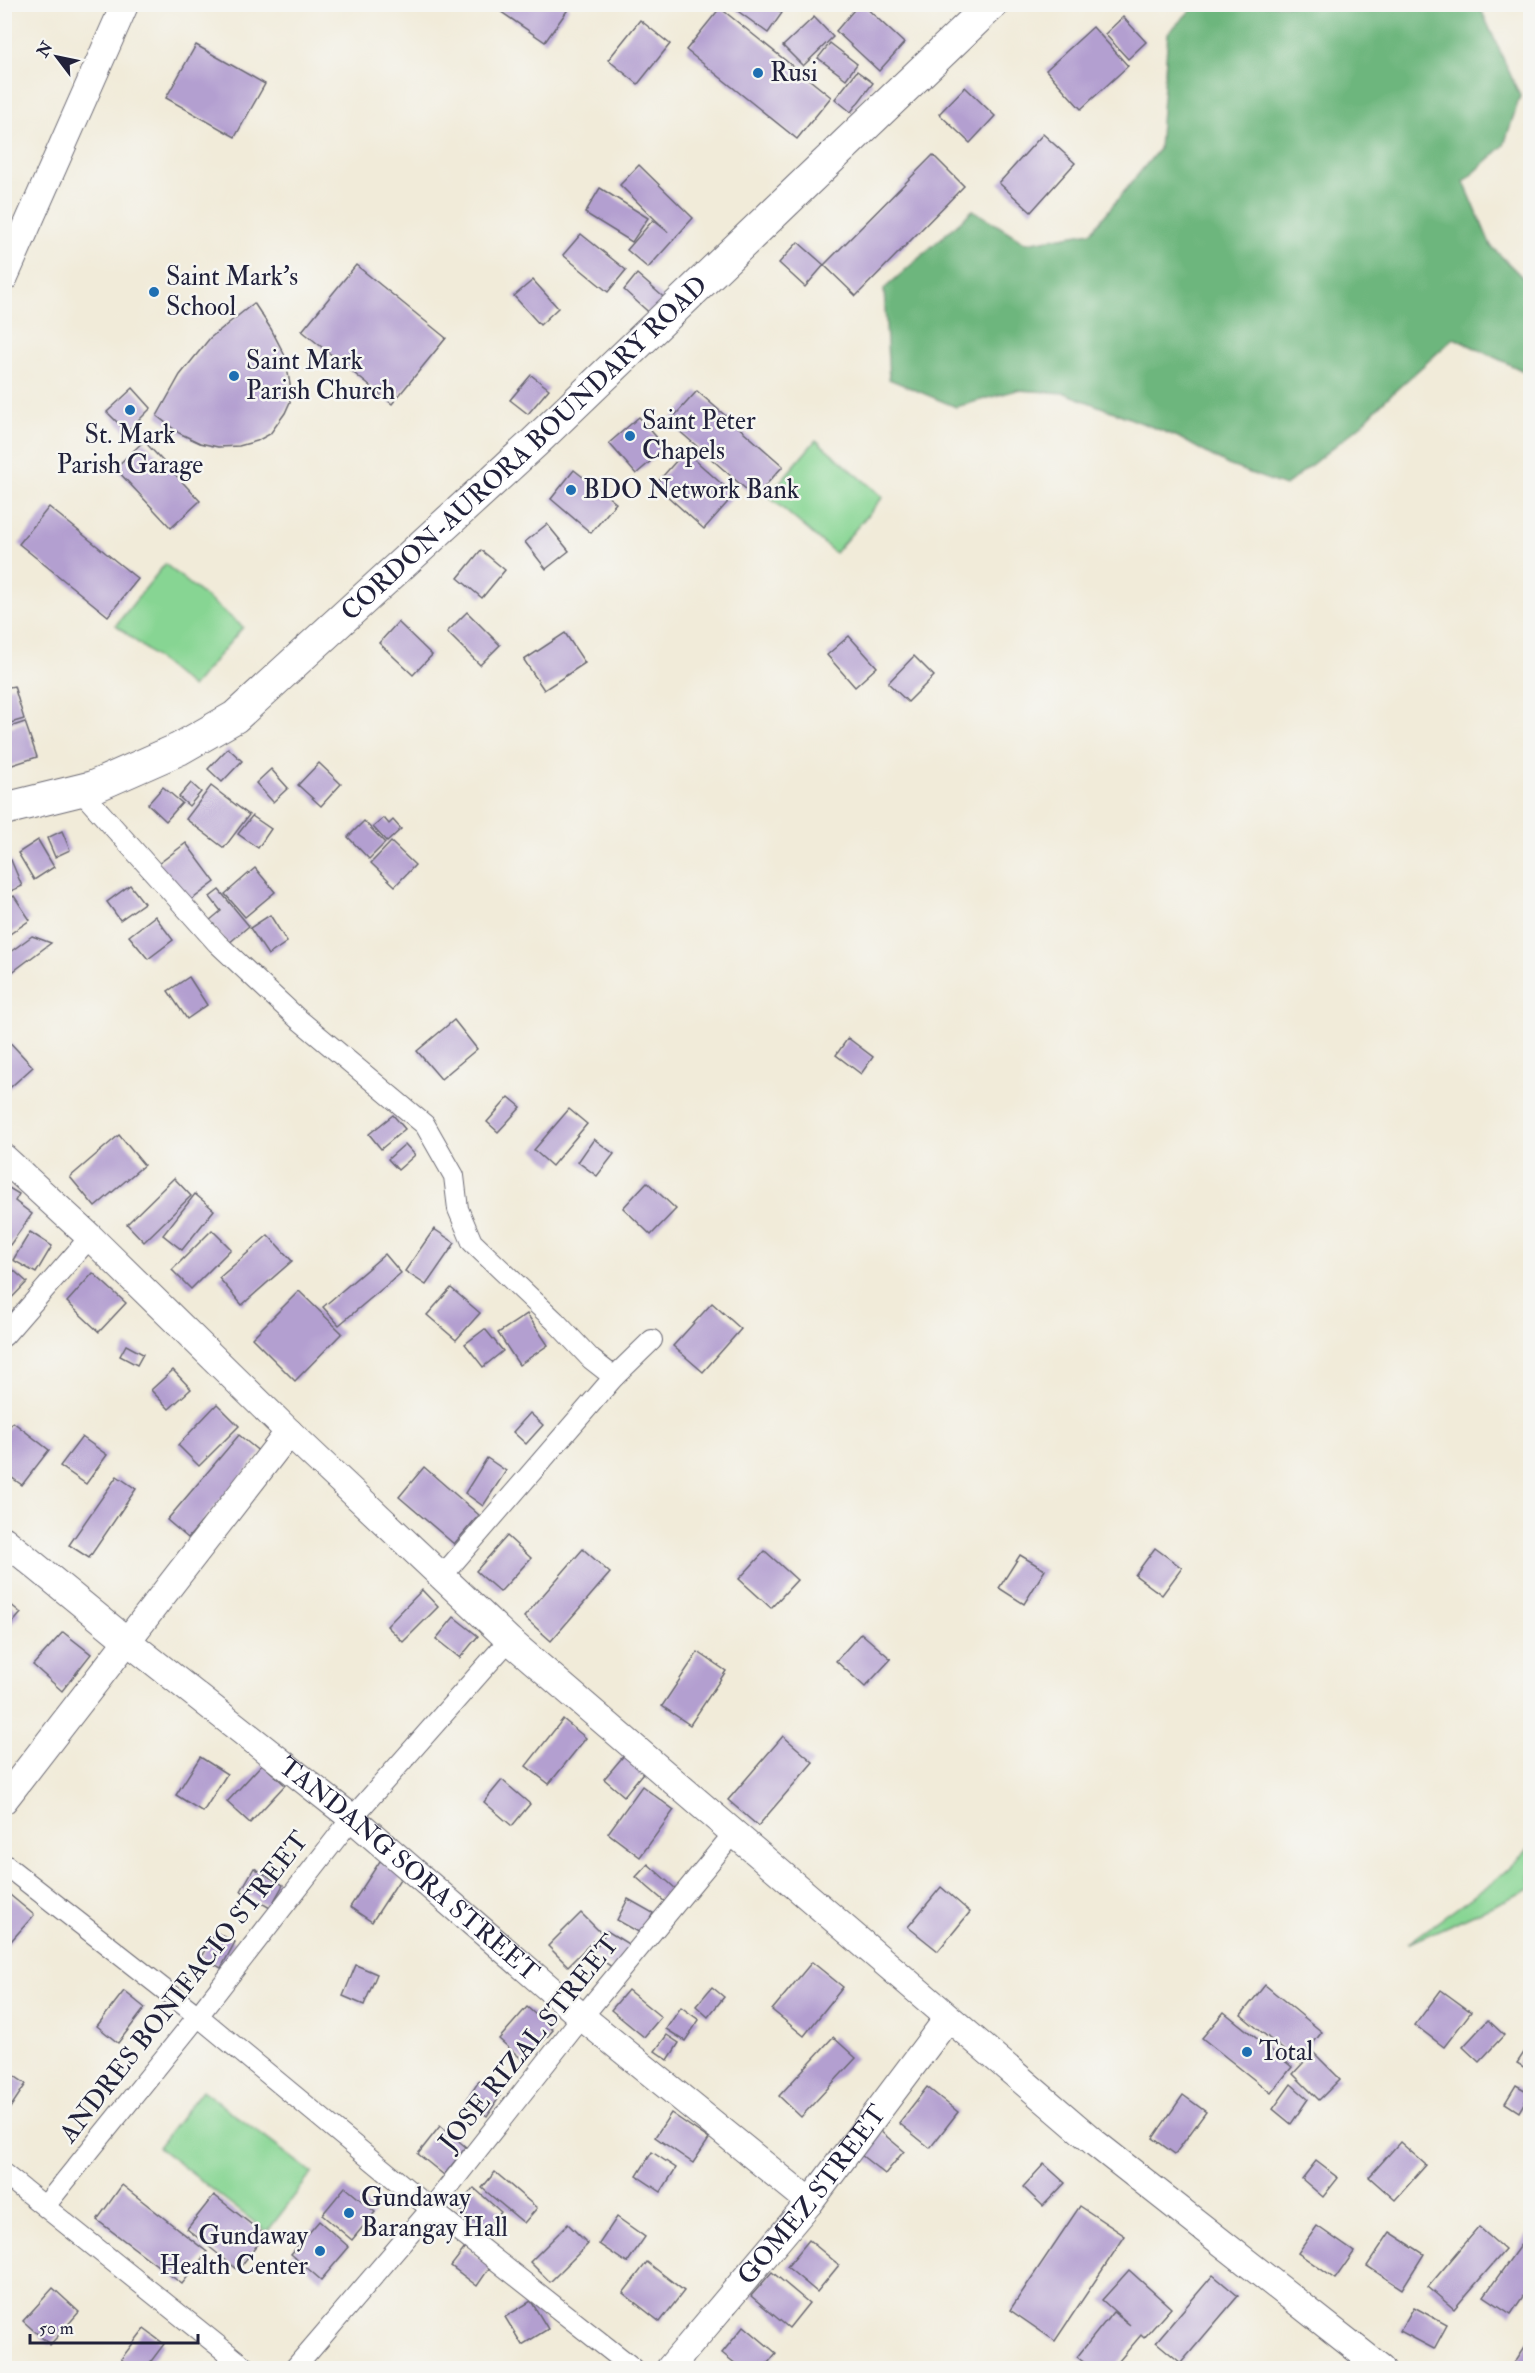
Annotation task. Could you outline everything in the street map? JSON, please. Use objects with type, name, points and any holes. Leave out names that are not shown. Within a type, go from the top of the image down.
[{"type":"main road","name":"CORDON-AURORA BOUNDARY ROAD","points":[[4,809],[80,790],[179,749],[235,717],[534,443],[992,4]]},
{"type":"street","points":[[4,278],[124,4]]},
{"type":"street","points":[[80,790],[217,943],[297,1018],[425,1125],[454,1176],[458,1209],[472,1242],[555,1321],[591,1359],[614,1377]]},
{"type":"street","points":[[4,1158],[90,1237],[289,1432],[509,1640],[1095,2143],[1381,2368]]},
{"type":"street","points":[[4,1336],[90,1237]]},
{"type":"street","points":[[442,1576],[614,1377],[652,1340]]},
{"type":"street","points":[[4,1800],[289,1432]]},
{"type":"street","name":"TANDANG SORA STREET","points":[[4,1540],[126,1640],[352,1818],[582,2017],[810,2202]]},
{"type":"street","name":"ANDRES BONIFACIO STREET","points":[[45,2206],[198,2016],[352,1818],[509,1640]]},
{"type":"street","name":"JOSE RIZAL STREET","points":[[295,2368],[431,2208],[582,2017],[734,1833]]},
{"type":"street","points":[[4,1864],[198,2016],[431,2208],[633,2368]]},
{"type":"street","name":"GOMEZ STREET","points":[[670,2368],[810,2202],[948,2018]]},
{"type":"street","points":[[4,2174],[246,2368]]},
{"type":"green space","points":[[1196,5],[1479,5],[1520,96],[1504,145],[1464,182],[1491,246],[1530,285],[1530,374],[1454,338],[1386,399],[1361,425],[1285,486],[1228,465],[1178,437],[1065,393],[1017,390],[956,407],[889,379],[884,289],[973,210],[1026,243],[1091,232],[1159,149],[1168,33]]},
{"type":"green space","points":[[816,440],[883,497],[835,553],[768,496]]},
{"type":"green space","points":[[165,564],[243,627],[192,687],[116,625]]},
{"type":"green space","points":[[1530,1848],[1530,1889],[1407,1944],[1497,1879]]},
{"type":"green space","points":[[202,2090],[312,2173],[267,2232],[158,2147]]},
{"type":"building","points":[[501,4],[565,4],[569,8],[545,42],[497,9]]},
{"type":"building","points":[[728,4],[769,4],[782,13],[768,33]]},
{"type":"building","points":[[859,4],[862,4],[904,43],[879,71],[836,31]]},
{"type":"building","name":"Rusi","points":[[720,8],[831,97],[797,139],[686,50]]},
{"type":"building","points":[[814,17],[833,37],[803,66],[783,46]]},
{"type":"building","points":[[1123,17],[1146,42],[1128,59],[1105,34]]},
{"type":"building","points":[[640,20],[670,44],[638,84],[608,60]]},
{"type":"building","points":[[1093,27],[1128,66],[1081,109],[1046,70]]},
{"type":"building","points":[[830,43],[857,64],[846,79],[818,58]]},
{"type":"building","points":[[196,45],[265,84],[235,137],[166,98]]},
{"type":"building","points":[[857,71],[873,83],[851,112],[835,99]]},
{"type":"building","points":[[965,87],[995,116],[970,143],[939,114]]},
{"type":"building","points":[[1043,134],[1075,163],[1031,212],[999,183]]},
{"type":"building","points":[[933,155],[964,186],[856,296],[824,265]]},
{"type":"building","points":[[639,165],[693,218],[648,268],[627,250],[653,220],[668,232],[620,185]]},
{"type":"building","points":[[600,188],[648,218],[632,242],[585,213]]},
{"type":"building","points":[[581,234],[626,270],[608,292],[563,255]]},
{"type":"building","points":[[798,242],[824,265],[805,287],[779,263]]},
{"type":"building","points":[[356,265],[446,338],[392,404],[302,331]]},
{"type":"building","points":[[637,274],[669,302],[655,318],[624,290]]},
{"type":"building","points":[[533,280],[558,308],[540,325],[514,296]]},
{"type":"building","name":"Saint Mark Parish Church","points":[[254,303],[285,356],[291,390],[290,402],[285,413],[270,434],[257,441],[239,446],[218,447],[200,443],[179,433],[157,416],[180,375],[210,338]]},
{"type":"building","points":[[531,375],[549,389],[528,414],[510,400]]},
{"type":"building","name":"St. Mark Parish Garage","points":[[133,388],[151,408],[127,432],[107,412]]},
{"type":"building","points":[[697,391],[783,466],[755,497],[669,422]]},
{"type":"building","points":[[639,417],[666,448],[636,474],[609,443]]},
{"type":"building","points":[[144,441],[200,501],[171,528],[115,468]]},
{"type":"building","points":[[685,451],[734,495],[704,529],[655,485]]},
{"type":"building","points":[[574,470],[616,503],[591,533],[551,499]]},
{"type":"building","points":[[49,507],[138,579],[108,616],[19,544]]},
{"type":"building","points":[[547,524],[569,551],[546,569],[525,542]]},
{"type":"building","points":[[481,550],[505,570],[482,598],[458,578]]},
{"type":"building","points":[[467,612],[500,645],[480,665],[447,632]]},
{"type":"building","points":[[398,622],[432,655],[413,675],[379,643]]},
{"type":"building","points":[[565,633],[585,663],[544,690],[524,660]]},
{"type":"building","points":[[849,636],[877,667],[855,687],[827,655]]},
{"type":"building","points":[[914,656],[934,676],[908,702],[888,683]]},
{"type":"building","points":[[14,686],[24,719],[4,725],[4,688]]},
{"type":"building","points":[[25,722],[37,757],[6,767],[4,729]]},
{"type":"building","points":[[228,748],[242,761],[222,782],[208,769]]},
{"type":"building","points":[[319,763],[341,784],[321,806],[298,785]]},
{"type":"building","points":[[271,769],[288,788],[273,802],[256,783]]},
{"type":"building","points":[[191,783],[201,792],[189,806],[179,797]]},
{"type":"building","points":[[211,786],[249,815],[224,848],[186,819]]},
{"type":"building","points":[[163,787],[182,803],[166,821],[148,804]]},
{"type":"building","points":[[252,816],[271,829],[258,848],[238,834]]},
{"type":"building","points":[[384,818],[389,824],[393,820],[401,829],[387,842],[373,827]]},
{"type":"building","points":[[364,821],[385,843],[369,859],[348,837]]},
{"type":"building","points":[[62,831],[70,850],[55,857],[47,838]]},
{"type":"building","points":[[38,840],[54,867],[34,880],[18,853]]},
{"type":"building","points":[[391,842],[415,865],[395,886],[371,863]]},
{"type":"building","points":[[186,843],[215,882],[186,904],[157,865]]},
{"type":"building","points":[[11,860],[22,886],[4,894],[4,863]]},
{"type":"building","points":[[255,868],[275,892],[245,917],[225,894]]},
{"type":"building","points":[[130,885],[144,903],[120,920],[107,902]]},
{"type":"building","points":[[219,890],[249,926],[228,944],[209,921],[221,911],[210,897]]},
{"type":"building","points":[[14,896],[30,920],[4,938],[4,902]]},
{"type":"building","points":[[270,915],[287,942],[268,955],[250,928]]},
{"type":"building","points":[[155,916],[173,940],[148,959],[129,936]]},
{"type":"building","points":[[32,936],[51,943],[7,976],[4,973],[4,952],[6,955]]},
{"type":"building","points":[[189,977],[207,1005],[187,1019],[168,991]]},
{"type":"building","points":[[454,1020],[477,1049],[441,1079],[417,1051]]},
{"type":"building","points":[[4,1036],[33,1067],[4,1093]]},
{"type":"building","points":[[848,1038],[873,1057],[861,1074],[836,1055]]},
{"type":"building","points":[[509,1097],[521,1107],[498,1132],[487,1122]]},
{"type":"building","points":[[569,1109],[587,1124],[552,1166],[534,1150]]},
{"type":"building","points":[[393,1115],[405,1129],[381,1149],[369,1134]]},
{"type":"building","points":[[119,1135],[144,1165],[95,1207],[70,1177]]},
{"type":"building","points":[[594,1139],[614,1154],[597,1176],[578,1162]]},
{"type":"building","points":[[405,1144],[415,1155],[398,1170],[388,1159]]},
{"type":"building","points":[[174,1178],[191,1196],[144,1242],[127,1224]]},
{"type":"building","points":[[647,1182],[676,1209],[651,1235],[623,1208]]},
{"type":"building","points":[[4,1185],[19,1194],[15,1201],[32,1214],[10,1245],[4,1241]]},
{"type":"building","points":[[195,1194],[214,1210],[182,1250],[163,1235]]},
{"type":"building","points":[[434,1229],[455,1243],[426,1285],[405,1271]]},
{"type":"building","points":[[212,1230],[231,1249],[191,1289],[172,1270]]},
{"type":"building","points":[[30,1232],[52,1246],[36,1273],[13,1260]]},
{"type":"building","points":[[268,1235],[292,1261],[242,1305],[219,1278]]},
{"type":"building","points":[[385,1254],[401,1273],[339,1325],[323,1307]]},
{"type":"building","points":[[4,1262],[27,1282],[4,1306]]},
{"type":"building","points":[[93,1273],[126,1303],[99,1332],[67,1302]]},
{"type":"building","points":[[451,1288],[480,1313],[456,1340],[427,1315]]},
{"type":"building","points":[[299,1291],[342,1333],[295,1381],[252,1338]]},
{"type":"building","points":[[712,1303],[741,1329],[703,1372],[673,1346]]},
{"type":"building","points":[[527,1314],[548,1345],[519,1365],[498,1333]]},
{"type":"building","points":[[485,1329],[503,1351],[483,1367],[465,1344]]},
{"type":"building","points":[[126,1345],[143,1354],[137,1365],[120,1356]]},
{"type":"building","points":[[173,1370],[191,1389],[169,1409],[151,1390]]},
{"type":"building","points":[[217,1404],[239,1426],[199,1466],[178,1445]]},
{"type":"building","points":[[530,1413],[543,1425],[526,1444],[513,1432]]},
{"type":"building","points":[[13,1422],[49,1450],[22,1485],[4,1472],[4,1433]]},
{"type":"building","points":[[239,1435],[261,1453],[188,1538],[167,1520]]},
{"type":"building","points":[[82,1437],[107,1455],[86,1484],[60,1466]]},
{"type":"building","points":[[487,1458],[506,1471],[483,1506],[465,1493]]},
{"type":"building","points":[[424,1467],[479,1515],[454,1544],[399,1497]]},
{"type":"building","points":[[117,1476],[136,1489],[89,1558],[69,1545]]},
{"type":"building","points":[[507,1536],[531,1558],[500,1592],[476,1571]]},
{"type":"building","points":[[1155,1548],[1182,1568],[1162,1595],[1135,1575]]},
{"type":"building","points":[[583,1549],[610,1573],[551,1641],[524,1617]]},
{"type":"building","points":[[765,1551],[797,1580],[771,1608],[739,1579]]},
{"type":"building","points":[[1020,1555],[1045,1570],[1024,1604],[999,1588]]},
{"type":"building","points":[[422,1590],[438,1607],[403,1642],[387,1626]]},
{"type":"building","points":[[4,1599],[21,1613],[4,1633]]},
{"type":"building","points":[[454,1617],[478,1636],[460,1658],[436,1639]]},
{"type":"building","points":[[63,1632],[91,1654],[62,1691],[33,1665]]},
{"type":"building","points":[[861,1633],[891,1659],[865,1687],[836,1661]]},
{"type":"building","points":[[698,1652],[726,1671],[690,1725],[662,1706]]},
{"type":"building","points":[[563,1719],[586,1738],[549,1784],[526,1766]]},
{"type":"building","points":[[783,1736],[813,1762],[758,1826],[728,1800]]},
{"type":"building","points":[[626,1753],[646,1769],[624,1796],[604,1779]]},
{"type":"building","points":[[200,1757],[227,1774],[203,1812],[176,1795]]},
{"type":"building","points":[[262,1764],[285,1785],[250,1823],[227,1802]]},
{"type":"building","points":[[502,1780],[530,1804],[512,1826],[484,1802]]},
{"type":"building","points":[[642,1786],[674,1810],[640,1857],[608,1833]]},
{"type":"building","points":[[380,1861],[402,1876],[372,1922],[350,1907]]},
{"type":"building","points":[[648,1864],[676,1889],[665,1902],[636,1877]]},
{"type":"building","points":[[254,1868],[283,1885],[270,1908],[241,1891]]},
{"type":"building","points":[[941,1887],[970,1912],[938,1951],[908,1927]]},
{"type":"building","points":[[4,1890],[34,1915],[4,1949]]},
{"type":"building","points":[[628,1899],[653,1913],[642,1934],[617,1920]]},
{"type":"building","points":[[581,1913],[601,1933],[568,1966],[548,1946]]},
{"type":"building","points":[[607,1931],[630,1945],[615,1969],[592,1954]]},
{"type":"building","points":[[215,1932],[235,1942],[221,1968],[201,1957]]},
{"type":"building","points":[[812,1962],[843,1987],[804,2036],[772,2010]]},
{"type":"building","points":[[356,1965],[377,1974],[364,2005],[343,1996]]},
{"type":"building","points":[[1265,1985],[1322,2032],[1298,2062],[1241,2015]]},
{"type":"building","points":[[712,1987],[724,1997],[708,2017],[696,2006]]},
{"type":"building","points":[[628,1990],[661,2017],[644,2037],[611,2010]]},
{"type":"building","points":[[1441,1990],[1471,2012],[1444,2047],[1415,2025]]},
{"type":"building","points":[[124,1991],[145,2008],[118,2043],[97,2026]]},
{"type":"building","points":[[527,2007],[553,2030],[525,2062],[499,2039]]},
{"type":"building","points":[[681,2007],[699,2020],[685,2041],[666,2029]]},
{"type":"building","name":"Total","points":[[1224,2012],[1292,2067],[1271,2093],[1202,2038]]},
{"type":"building","points":[[1488,2020],[1504,2035],[1479,2062],[1463,2047]]},
{"type":"building","points":[[667,2035],[679,2043],[668,2060],[655,2051]]},
{"type":"building","points":[[833,2037],[856,2058],[801,2117],[779,2096]]},
{"type":"building","points":[[1525,2051],[1530,2054],[1530,2071],[1517,2063]]},
{"type":"building","points":[[1313,2052],[1340,2079],[1319,2100],[1293,2074]]},
{"type":"building","points":[[4,2069],[26,2084],[4,2117]]},
{"type":"building","points":[[479,2081],[500,2096],[487,2116],[466,2101]]},
{"type":"building","points":[[1291,2084],[1308,2099],[1291,2124],[1273,2109]]},
{"type":"building","points":[[1516,2085],[1530,2093],[1519,2112],[1505,2103]]},
{"type":"building","points":[[927,2087],[958,2112],[930,2148],[899,2123]]},
{"type":"building","name":"Total","points":[[1183,2095],[1206,2112],[1175,2154],[1153,2138]]},
{"type":"building","points":[[671,2113],[709,2139],[693,2163],[655,2137]]},
{"type":"building","points":[[440,2126],[466,2147],[444,2175],[418,2154]]},
{"type":"building","points":[[880,2131],[904,2151],[885,2174],[861,2155]]},
{"type":"building","points":[[1400,2142],[1426,2165],[1395,2200],[1369,2177]]},
{"type":"building","points":[[652,2152],[676,2168],[661,2192],[637,2176]]},
{"type":"building","points":[[1316,2161],[1338,2178],[1323,2197],[1302,2179]]},
{"type":"building","points":[[1044,2164],[1065,2183],[1043,2206],[1023,2187]]},
{"type":"building","points":[[495,2172],[537,2208],[524,2223],[482,2188]]},
{"type":"building","points":[[122,2185],[207,2252],[182,2284],[97,2220]]},
{"type":"building","name":"Gundaway Barangay Hall","points":[[345,2187],[375,2212],[352,2240],[322,2215]]},
{"type":"building","points":[[474,2188],[501,2212],[484,2231],[457,2207]]},
{"type":"building","points":[[214,2195],[265,2235],[238,2270],[187,2229]]},
{"type":"building","points":[[1080,2206],[1125,2236],[1055,2341],[1010,2310]]},
{"type":"building","points":[[617,2217],[645,2237],[627,2263],[599,2244]]},
{"type":"building","name":"Gundaway Health Center","points":[[319,2221],[349,2247],[321,2280],[291,2254]]},
{"type":"building","points":[[568,2224],[588,2244],[550,2282],[530,2262]]},
{"type":"building","points":[[1317,2226],[1354,2252],[1335,2279],[1298,2253]]},
{"type":"building","points":[[1479,2227],[1505,2250],[1454,2309],[1428,2287]]},
{"type":"building","points":[[1390,2232],[1424,2254],[1402,2289],[1367,2266]]},
{"type":"building","points":[[1529,2233],[1530,2286],[1511,2314],[1484,2296]]},
{"type":"building","points":[[809,2240],[839,2265],[817,2292],[787,2267]]},
{"type":"building","points":[[465,2248],[490,2267],[477,2286],[451,2266]]},
{"type":"building","points":[[647,2262],[684,2291],[660,2322],[623,2293]]},
{"type":"building","points":[[1129,2270],[1171,2308],[1144,2338],[1141,2335],[1113,2368],[1091,2368],[1077,2357],[1113,2312],[1130,2325],[1102,2300]]},
{"type":"building","points":[[772,2272],[809,2303],[789,2328],[751,2296]]},
{"type":"building","points":[[1213,2275],[1238,2296],[1181,2363],[1156,2342]]},
{"type":"building","points":[[53,2288],[79,2312],[50,2345],[23,2321]]},
{"type":"building","points":[[531,2301],[548,2329],[522,2345],[505,2317]]},
{"type":"building","points":[[1414,2307],[1447,2325],[1434,2349],[1400,2331]]},
{"type":"building","points":[[744,2326],[776,2353],[764,2368],[741,2368],[722,2353]]},
{"type":"building","points":[[144,2329],[164,2344],[146,2368],[134,2368],[121,2359]]},
{"type":"building","points":[[1530,2339],[1530,2368],[1511,2368]]},
{"type":"place","name":"Rusi","points":[[758,73]]},
{"type":"place","name":"Saint Mark's School","points":[[154,292]]},
{"type":"place","name":"Saint Mark Parish Church","points":[[234,376]]},
{"type":"place","name":"St. Mark Parish Garage","points":[[130,410]]},
{"type":"place","name":"Saint Peter Chapels","points":[[630,436]]},
{"type":"place","name":"BDO Network Bank","points":[[571,490]]},
{"type":"place","name":"Total","points":[[1247,2052]]},
{"type":"place","name":"Gundaway Barangay Hall","points":[[349,2213]]},
{"type":"place","name":"Gundaway Health Center","points":[[320,2251]]}]
